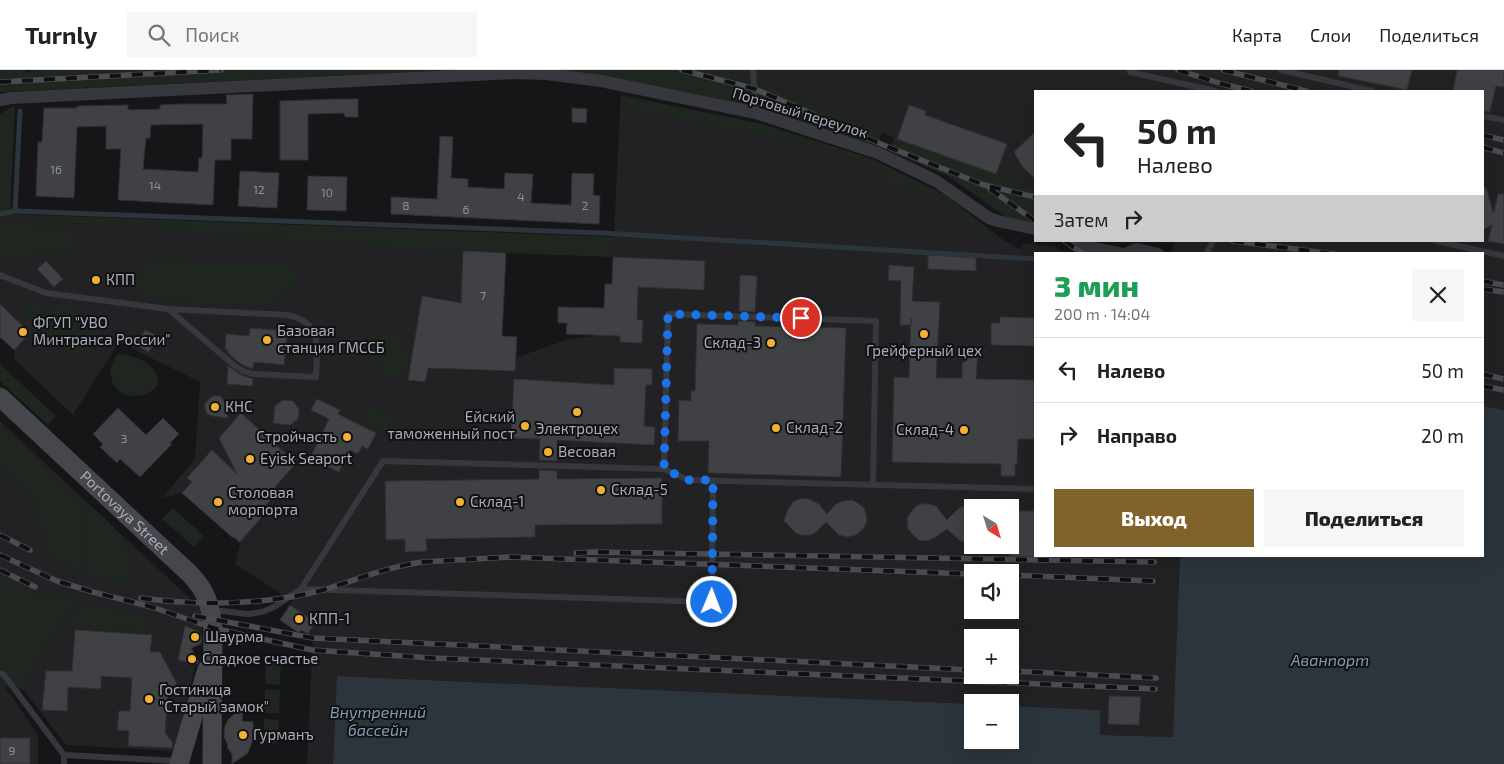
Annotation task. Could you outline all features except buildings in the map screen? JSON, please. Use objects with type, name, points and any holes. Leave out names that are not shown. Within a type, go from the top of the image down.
[{"type":"street","name":"Портовый переулок","points":[[0,100],[532,73],[601,81],[756,113],[878,154],[936,181],[989,218],[998,222],[1034,229]]},
{"type":"street","points":[[1074,242],[1078,245],[1144,252]]},
{"type":"street","name":"Portovaya Street","points":[[0,397],[190,574],[206,594],[211,610],[213,628],[212,764]]},
{"type":"street","points":[[179,763],[213,649]]},
{"type":"lane","points":[[753,70],[756,113]]},
{"type":"lane","points":[[1130,70],[1130,72],[1211,90]]},
{"type":"lane","points":[[1281,70],[1368,90]]},
{"type":"lane","points":[[1484,116],[1504,120]]},
{"type":"lane","points":[[1441,242],[1504,256]]},
{"type":"lane","points":[[0,275],[46,293],[168,308],[287,315],[302,320],[310,326],[317,341],[316,377],[253,374],[243,371],[168,308]]},
{"type":"lane","points":[[664,469],[668,314],[876,321],[873,484]]},
{"type":"lane","points":[[211,610],[248,614],[262,612],[274,607],[301,589],[383,461],[664,469],[688,480],[1034,489]]},
{"type":"lane","points":[[301,589],[712,602],[713,480]]},
{"type":"lane","points":[[0,673],[4,675],[19,694],[64,755],[64,764]]},
{"type":"lane","points":[[64,755],[179,763]]},
{"type":"shaded area","points":[[0,70],[26,70],[26,72],[40,70],[454,70],[0,92]]},
{"type":"shaded area","points":[[562,70],[723,70],[758,82],[882,133],[877,146]]},
{"type":"shaded area","points":[[723,70],[1504,70],[1504,410],[1484,406],[1484,252],[1171,252],[1174,242],[1484,242],[1484,90],[1034,90],[1034,188],[1015,183],[1016,180],[889,136],[758,82]]},
{"type":"shaded area","points":[[621,95],[762,124],[870,158],[945,195],[1002,239],[978,233],[942,196],[885,183],[885,169],[818,146],[620,109]]},
{"type":"shaded area","points":[[15,106],[10,214],[614,237],[613,257],[419,250],[10,218],[0,220],[0,114]]},
{"type":"shaded area","name":"Eyisk Seaport","points":[[620,109],[818,146],[886,169],[885,183],[942,196],[978,233],[1002,239],[1019,249],[1026,243],[1055,247],[1062,252],[1034,252],[1034,557],[1180,557],[1174,737],[1100,735],[1100,710],[1019,706],[1019,694],[964,694],[964,704],[338,676],[333,764],[307,764],[313,634],[308,634],[301,630],[299,633],[280,620],[293,600],[288,594],[285,596],[235,564],[240,544],[183,493],[162,498],[195,459],[200,382],[119,342],[73,415],[15,360],[14,350],[0,339],[0,220],[10,218],[419,250],[463,251],[458,369],[501,371],[501,363],[569,339],[603,335],[620,336],[623,258],[613,257]]},
{"type":"shaded area","points":[[894,137],[1016,180],[1015,183],[1034,188],[1034,223],[1006,217],[948,176],[889,151]]},
{"type":"shaded area","points":[[11,222],[68,229],[75,239],[75,245],[71,250],[64,253],[32,255],[15,260],[0,261],[0,224]]},
{"type":"shaded area","points":[[171,258],[183,259],[204,265],[248,265],[281,262],[288,264],[293,269],[296,277],[295,283],[291,291],[271,303],[189,303],[144,297],[136,289],[135,283],[141,269],[148,262]]},
{"type":"shaded area","points":[[32,304],[44,307],[63,304],[74,307],[93,339],[90,351],[83,356],[74,354],[43,339],[24,315],[25,309]]},
{"type":"shaded area","points":[[377,331],[393,333],[403,340],[408,350],[405,374],[393,378],[388,377],[381,370],[368,343],[371,336]]},
{"type":"shaded area","points":[[118,354],[135,357],[150,366],[157,376],[157,385],[152,391],[143,395],[133,396],[123,393],[115,387],[111,370]]},
{"type":"shaded area","points":[[0,364],[56,416],[48,425],[0,381]]},
{"type":"shaded area","points":[[370,408],[390,412],[395,418],[396,423],[393,430],[389,432],[380,431],[370,427],[359,417]]},
{"type":"shaded area","points":[[0,421],[200,608],[202,639],[201,644],[192,644],[190,655],[197,659],[176,746],[172,751],[66,745],[23,689],[5,687],[38,735],[38,764],[0,764]]},
{"type":"shaded area","points":[[0,426],[80,500],[82,506],[85,568],[82,571],[52,556],[45,547],[32,496],[0,466]]},
{"type":"shaded area","points":[[84,500],[117,530],[122,537],[128,553],[127,585],[88,576]]},
{"type":"shaded area","points":[[173,508],[204,536],[194,547],[162,519]]},
{"type":"shaded area","points":[[0,575],[40,596],[61,594],[78,598],[34,664],[23,689],[0,668]]},
{"type":"shaded area","points":[[84,606],[108,608],[144,617],[149,620],[148,628],[145,631],[137,631],[81,626],[72,628],[69,626],[68,618],[75,610]]},
{"type":"shaded area","points":[[266,661],[281,662],[280,685],[265,684]]},
{"type":"shaded area","points":[[265,690],[280,690],[279,713],[264,713]]},
{"type":"shaded area","points":[[264,719],[279,720],[278,743],[263,742]]},
{"type":"water","points":[[1484,406],[1504,410],[1504,764],[333,764],[337,676],[964,704],[964,749],[1019,749],[1019,706],[1100,710],[1100,735],[1173,737],[1180,557],[1484,557]]},
{"type":"waterway","points":[[15,211],[20,111]]},
{"type":"waterway","points":[[0,214],[15,211],[602,233],[1034,259]]},
{"type":"railway","points":[[0,82],[221,70]]},
{"type":"railway","points":[[682,70],[755,89],[881,144],[984,185],[1034,197]]},
{"type":"railway","points":[[1178,70],[1247,90]]},
{"type":"railway","points":[[1223,70],[1302,90]]},
{"type":"railway","points":[[1484,135],[1504,140]]},
{"type":"railway","points":[[1484,148],[1504,153]]},
{"type":"railway","points":[[990,189],[1034,220]]},
{"type":"railway","points":[[1066,242],[1080,252]]},
{"type":"railway","points":[[1241,242],[1318,252]]},
{"type":"railway","points":[[1484,281],[1504,285]]},
{"type":"railway","points":[[1484,289],[1504,292]]},
{"type":"railway","points":[[1484,374],[1504,379]]},
{"type":"railway","points":[[1484,386],[1504,390]]},
{"type":"railway","points":[[0,535],[30,550]]},
{"type":"railway","points":[[576,553],[1154,562]]},
{"type":"railway","points":[[0,555],[57,581],[93,592],[152,607],[213,628],[312,650],[432,658],[1155,689]]},
{"type":"railway","points":[[141,598],[209,603],[279,599],[323,590],[409,564],[511,557],[964,574]]},
{"type":"railway","points":[[0,570],[35,587]]},
{"type":"railway","points":[[1019,575],[1153,581]]},
{"type":"railway","points":[[195,616],[313,638],[964,670]]},
{"type":"railway","points":[[1019,671],[1156,678]]},
{"type":"place","name":"КПП","points":[[96,280]]},
{"type":"place","name":"ФГУП \"УВО Минтранса России\"","points":[[23,332]]},
{"type":"place","name":"Грейферный цех","points":[[924,334]]},
{"type":"place","name":"Базовая станция ГМССБ","points":[[267,340]]},
{"type":"place","name":"Склад-3","points":[[771,343]]},
{"type":"place","name":"КНС","points":[[215,407]]},
{"type":"place","name":"Электроцех","points":[[577,412]]},
{"type":"place","name":"Ейский таможенный пост","points":[[525,426]]},
{"type":"place","name":"Склад-2","points":[[776,428]]},
{"type":"place","name":"Склад-4","points":[[964,430]]},
{"type":"place","name":"Стройчасть","points":[[347,437]]},
{"type":"place","name":"Весовая","points":[[548,452]]},
{"type":"place","name":"Eyisk Seaport","points":[[250,459]]},
{"type":"place","name":"Склад-5","points":[[601,490]]},
{"type":"place","name":"Столовая морпорта","points":[[218,502]]},
{"type":"place","name":"Склад-1","points":[[460,502]]},
{"type":"place","name":"КПП-1","points":[[299,619]]},
{"type":"place","name":"Шаурма","points":[[195,637]]},
{"type":"place","name":"Сладкое счастье","points":[[192,659]]},
{"type":"place","name":"Гостиница \"Старый замок\"","points":[[149,699]]},
{"type":"place","name":"Гурманъ","points":[[243,735]]},
{"type":"route","points":[[712,602],[713,480],[688,480],[664,469],[668,314],[801,318]]},
{"type":"water label","name":"Аванпорт","points":[[1330,660]]},
{"type":"water label","name":"Внутренний бассейн","points":[[378,721]]}]
